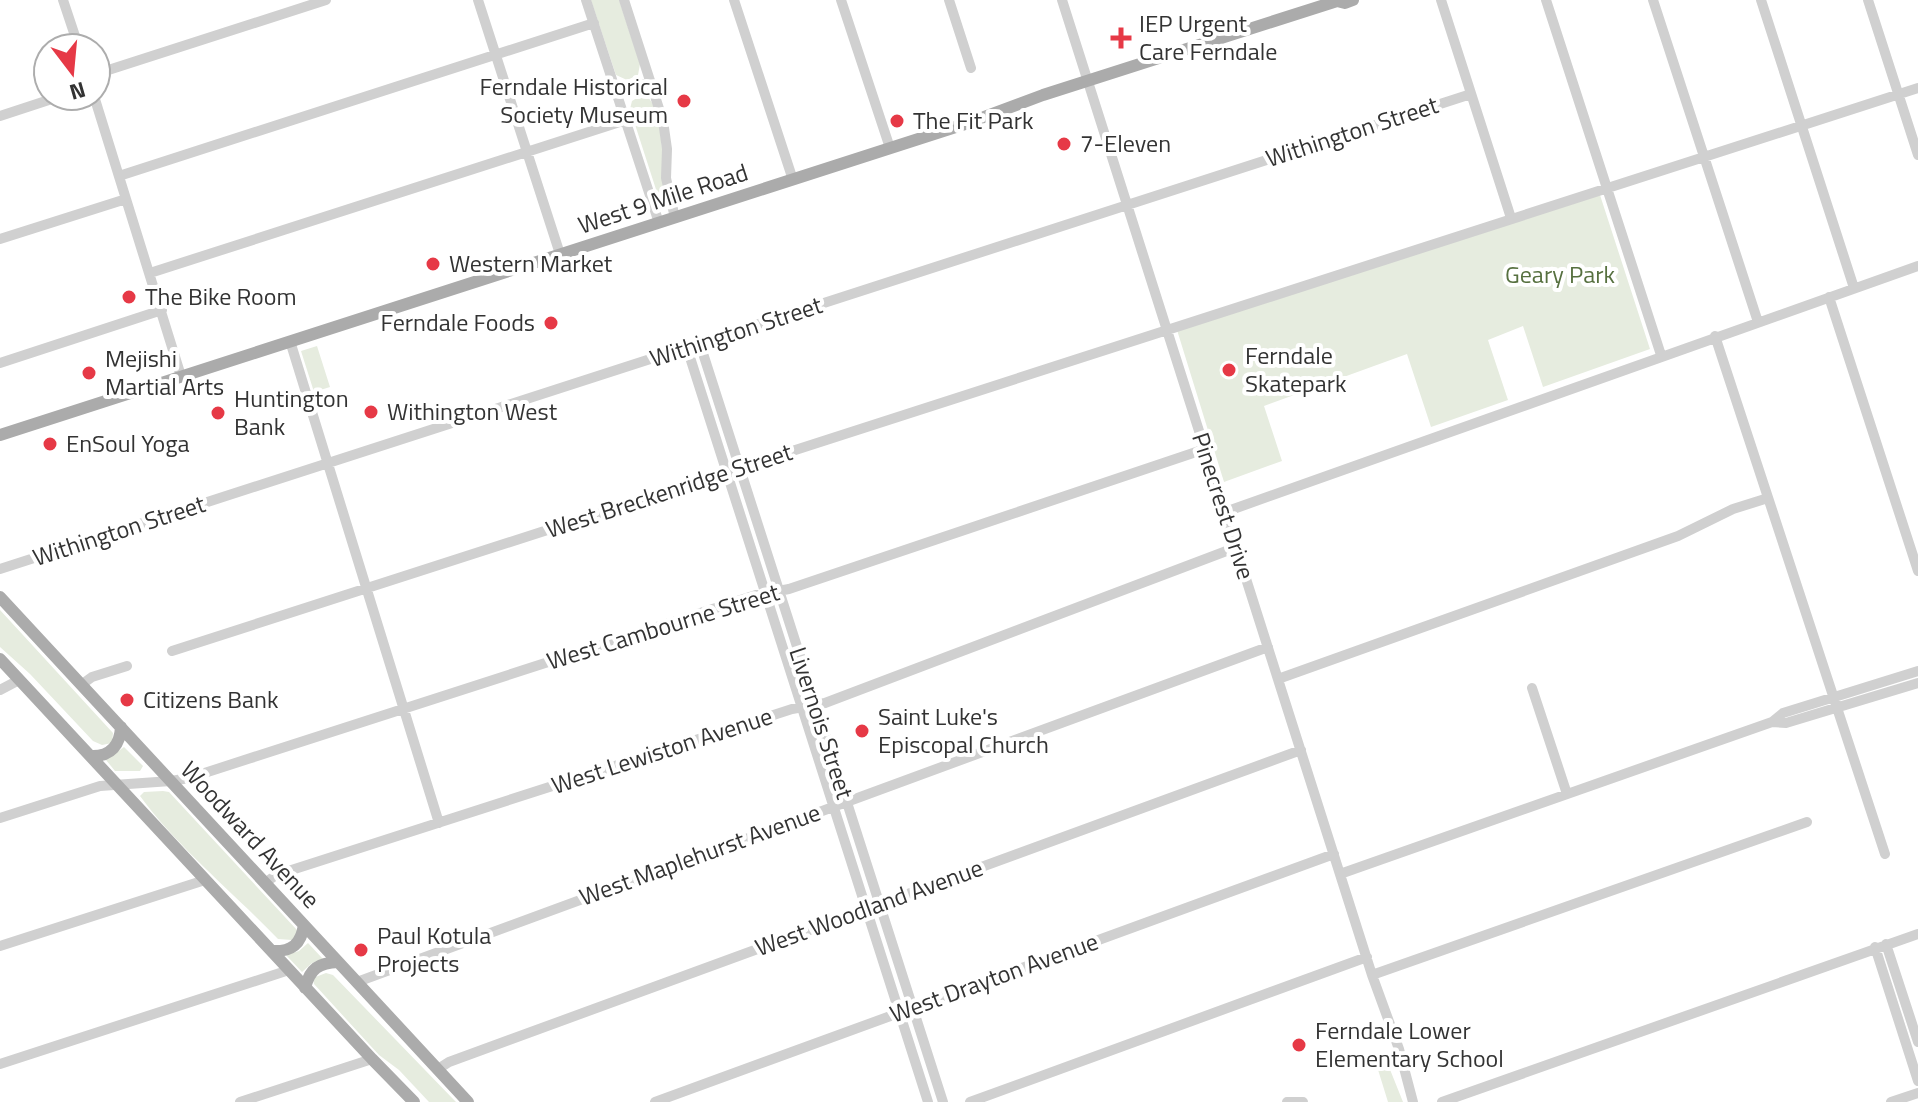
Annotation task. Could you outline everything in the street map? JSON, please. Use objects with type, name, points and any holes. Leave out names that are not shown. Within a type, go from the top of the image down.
[{"type":"main road","name":"West 9 Mile Road","points":[[0,435],[793,180],[1338,0],[1345,3],[1353,0]]},
{"type":"main road","name":"Woodward Avenue","points":[[0,597],[468,1102]]},
{"type":"main road","points":[[0,659],[414,1102]]},
{"type":"main road","points":[[93,756],[103,756],[113,750],[121,727]]},
{"type":"main road","points":[[272,951],[281,952],[294,947],[302,937],[304,925]]},
{"type":"main road","points":[[305,988],[309,973],[315,967],[325,962],[338,962]]},
{"type":"street","points":[[63,0],[74,32]]},
{"type":"street","points":[[112,69],[326,0]]},
{"type":"street","points":[[478,0],[560,254]]},
{"type":"street","points":[[586,0],[659,223]]},
{"type":"street","points":[[624,0],[666,137],[666,178],[675,218]]},
{"type":"street","points":[[734,0],[793,180]]},
{"type":"street","points":[[841,0],[890,148]]},
{"type":"street","points":[[949,0],[971,68]]},
{"type":"street","name":"Pinecrest Drive","points":[[1062,0],[1372,975],[1399,1049],[1413,1102]]},
{"type":"street","points":[[1441,0],[1511,218]]},
{"type":"street","points":[[1546,0],[1661,355]]},
{"type":"street","points":[[1653,0],[1758,322]]},
{"type":"street","points":[[1761,0],[1854,288]]},
{"type":"street","points":[[1868,0],[1918,155]]},
{"type":"street","points":[[119,176],[594,23]]},
{"type":"street","points":[[616,93],[651,82]]},
{"type":"street","name":"West Breckenridge Street","points":[[172,651],[1918,88]]},
{"type":"street","name":"Withington Street","points":[[0,569],[1471,94]]},
{"type":"street","points":[[0,116],[32,106]]},
{"type":"street","points":[[99,112],[181,376]]},
{"type":"street","points":[[150,273],[626,120]]},
{"type":"street","points":[[0,239],[126,199]]},
{"type":"street","points":[[1225,512],[1918,266]]},
{"type":"street","points":[[1829,297],[1918,571]]},
{"type":"street","points":[[0,363],[162,310]]},
{"type":"street","points":[[1715,336],[1885,854]]},
{"type":"street","points":[[290,341],[439,823]]},
{"type":"street","name":"Livernois Street","points":[[700,344],[943,1102]]},
{"type":"street","name":"Livernois Street","points":[[687,348],[928,1102]]},
{"type":"street","name":"West Cambourne Street","points":[[0,818],[100,786],[171,781],[779,591],[1205,449]]},
{"type":"street","points":[[1278,679],[1678,536],[1733,509],[1768,498]]},
{"type":"street","name":"West Lewiston Avenue","points":[[265,883],[276,875],[815,705],[1237,547]]},
{"type":"street","name":"West Maplehurst Avenue","points":[[357,982],[1268,647]]},
{"type":"street","points":[[81,685],[92,677],[127,666]]},
{"type":"street","points":[[1835,703],[1918,671]]},
{"type":"street","points":[[0,690],[19,680]]},
{"type":"street","points":[[1340,874],[1772,722],[1783,713],[1918,683]]},
{"type":"street","points":[[1532,688],[1567,794]]},
{"type":"street","name":"West Woodland Avenue","points":[[438,1069],[452,1060],[1301,750]]},
{"type":"street","points":[[1372,975],[1807,822]]},
{"type":"street","name":"West Drayton Avenue","points":[[655,1102],[1334,854]]},
{"type":"street","points":[[0,946],[205,880]]},
{"type":"street","points":[[1442,1102],[1918,934]]},
{"type":"street","points":[[1886,944],[1918,1042]]},
{"type":"street","points":[[1875,947],[1918,1081]]},
{"type":"street","points":[[970,1102],[1367,957]]},
{"type":"street","points":[[0,1064],[289,970]]},
{"type":"street","points":[[240,1102],[372,1059]]},
{"type":"street","points":[[1891,1102],[1918,1093]]},
{"type":"street","points":[[1287,1102],[1303,1102]]},
{"type":"green space","points":[[591,0],[619,0],[640,64],[638,75],[627,80],[616,75]]},
{"type":"green space","points":[[640,96],[648,97],[654,107],[661,134],[667,206],[662,208],[630,109],[632,101]]},
{"type":"green space","name":"Geary Park","points":[[1600,195],[1650,349],[1543,387],[1523,326],[1488,340],[1508,400],[1431,427],[1407,354],[1264,406],[1282,461],[1224,482],[1177,330]]},
{"type":"green space","points":[[317,346],[330,387],[314,392],[301,351]]},
{"type":"green space","points":[[0,610],[113,733],[112,743],[102,745],[93,741],[0,647]]},
{"type":"green space","points":[[124,747],[143,766],[140,771],[115,771],[106,760]]},
{"type":"green space","points":[[144,792],[169,792],[297,930],[298,934],[292,940],[278,939],[189,852],[140,796]]},
{"type":"green space","points":[[308,943],[323,959],[302,972],[286,955],[299,951]]},
{"type":"green space","points":[[326,973],[333,975],[456,1102],[429,1102],[399,1070],[379,1055],[314,984],[313,978]]},
{"type":"green space","points":[[1385,1057],[1403,1102],[1388,1102],[1375,1060]]},
{"type":"place","name":"IEP Urgent Care Ferndale","points":[[1121,38]]},
{"type":"place","name":"Ferndale Historical Society Museum","points":[[684,101]]},
{"type":"place","name":"The Fit Park","points":[[897,121]]},
{"type":"place","name":"7-Eleven","points":[[1064,144]]},
{"type":"place","name":"Western Market","points":[[433,264]]},
{"type":"place","name":"The Bike Room","points":[[129,297]]},
{"type":"place","name":"Ferndale Foods","points":[[551,323]]},
{"type":"place","name":"Ferndale Skatepark","points":[[1229,370]]},
{"type":"place","name":"Mejishi Martial Arts","points":[[89,373]]},
{"type":"place","name":"Withington West","points":[[371,412]]},
{"type":"place","name":"Huntington Bank","points":[[218,413]]},
{"type":"place","name":"EnSoul Yoga","points":[[50,444]]},
{"type":"place","name":"Citizens Bank","points":[[127,700]]},
{"type":"place","name":"Saint Luke's Episcopal Church","points":[[862,731]]},
{"type":"place","name":"Paul Kotula Projects","points":[[361,950]]},
{"type":"place","name":"Ferndale Lower Elementary School","points":[[1299,1045]]}]
